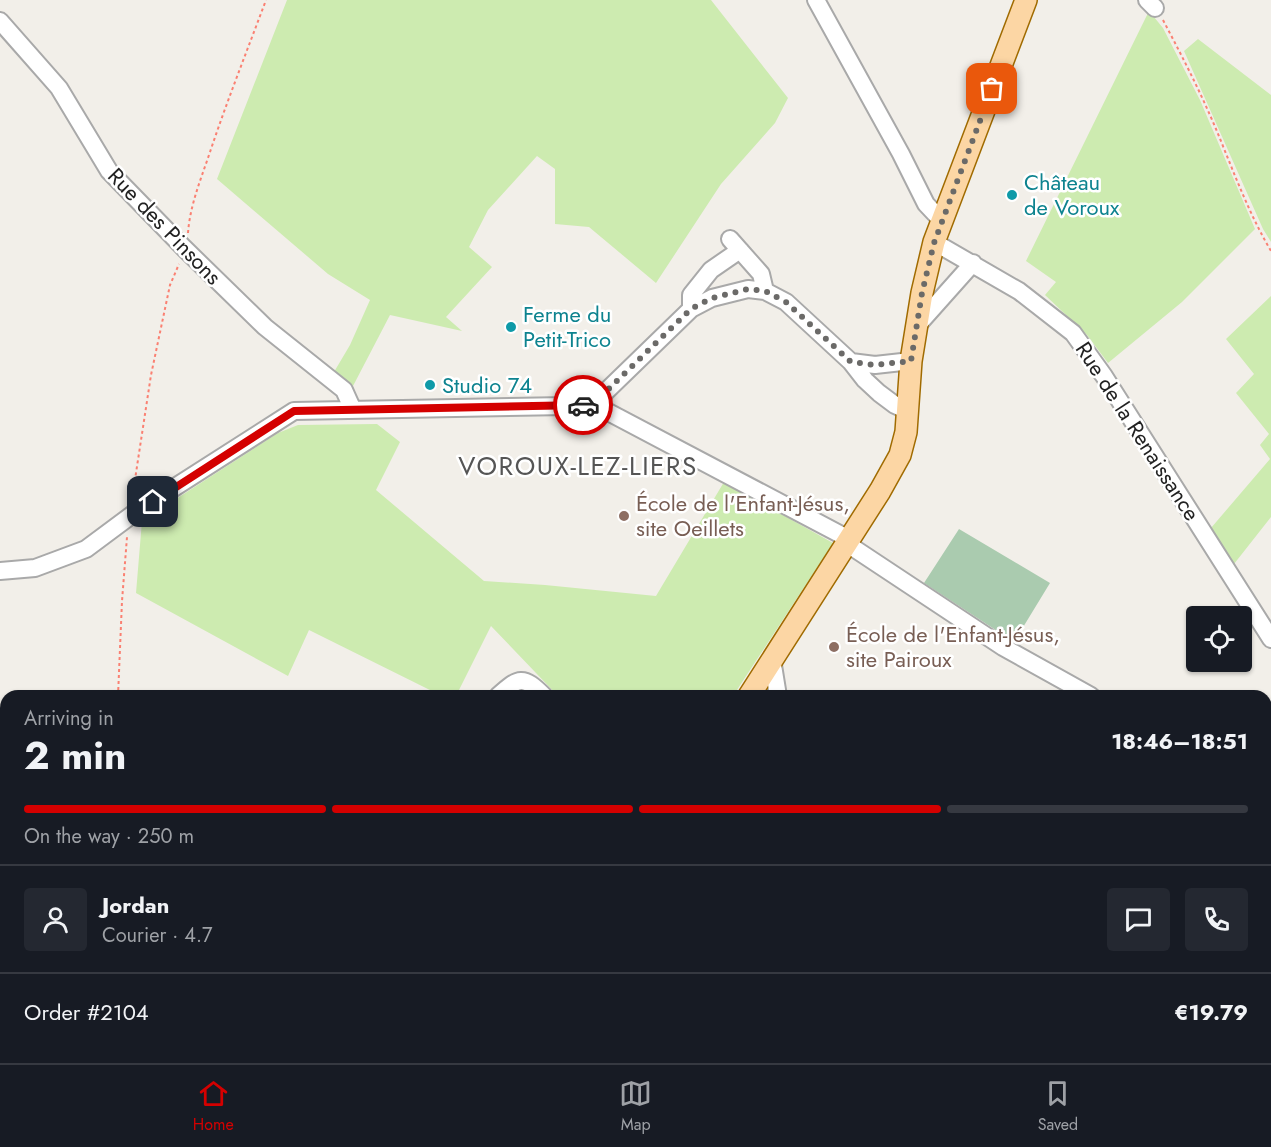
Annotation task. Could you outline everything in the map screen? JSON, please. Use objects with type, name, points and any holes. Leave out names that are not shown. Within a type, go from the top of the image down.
[{"type":"main road","points":[[753,690],[900,455],[906,432],[916,327],[934,243],[1026,0]]},
{"type":"street","points":[[816,0],[926,204],[942,221]]},
{"type":"street","name":"Rue des Pinsons","points":[[0,21],[59,87],[109,171],[265,327],[344,390],[352,410]]},
{"type":"street","name":"Rue de la Renaissance","points":[[934,243],[1019,291],[1073,333],[1104,376],[1230,571],[1271,639]]},
{"type":"street","points":[[691,309],[691,296],[735,244],[761,274],[765,291]]},
{"type":"street","points":[[916,327],[973,263]]},
{"type":"street","points":[[593,404],[691,309],[712,298],[748,289],[765,291],[786,302],[851,362],[879,393],[908,411]]},
{"type":"street","points":[[851,362],[875,365],[911,361]]},
{"type":"street","points":[[0,571],[35,568],[86,549],[129,517],[294,411],[593,404],[847,541],[1003,647],[1080,690]]},
{"type":"street","points":[[772,659],[777,690]]},
{"type":"street","points":[[505,690],[515,681],[525,680],[538,690]]},
{"type":"path","points":[[118,690],[129,517],[151,375],[170,285],[184,248],[189,217],[197,190],[226,105],[267,0]]},
{"type":"path","points":[[1151,4],[1194,79],[1238,184],[1260,233],[1271,251]]},
{"type":"green space","points":[[287,0],[711,0],[788,98],[775,123],[721,184],[656,283],[589,227],[555,224],[555,169],[537,156],[488,210],[469,247],[492,267],[446,317],[462,331],[390,315],[353,386],[334,372],[350,345],[370,300],[328,274],[217,179]]},
{"type":"green space","points":[[1149,11],[1163,28],[1200,100],[1255,229],[1182,302],[1108,363],[1087,335],[1045,295],[1056,282],[1026,261]]},
{"type":"green space","points":[[1198,39],[1271,95],[1271,242],[1263,229],[1184,51]]},
{"type":"green space","points":[[1271,296],[1271,517],[1234,564],[1211,528],[1270,459],[1260,445],[1269,434],[1236,393],[1254,374],[1226,339]]},
{"type":"green space","points":[[377,424],[400,442],[376,490],[484,581],[656,596],[724,482],[833,543],[737,690],[552,690],[491,626],[459,690],[430,690],[309,630],[288,676],[136,593],[142,521],[278,433],[298,425]]},
{"type":"green space","points":[[959,529],[1050,583],[1014,642],[924,583]]},
{"type":"way so far","points":[[583,405],[593,404],[691,309],[712,298],[748,289],[765,291],[786,302],[851,362],[883,365],[911,361],[922,293],[934,243],[992,89]]},
{"type":"place","name":"Château de Voroux","points":[[1012,195]]},
{"type":"place","name":"Ferme du Petit-Trico","points":[[511,327]]},
{"type":"place","name":"Studio 74","points":[[430,385]]},
{"type":"place","name":"École de l'Enfant-Jésus, site Oeillets","points":[[624,516]]},
{"type":"place","name":"École de l'Enfant-Jésus, site Pairoux","points":[[834,647]]},
{"type":"district","name":"VOROUX-LEZ-LIERS","points":[[578,466]]},
{"type":"route","points":[[153,502],[294,411],[583,405]]}]
